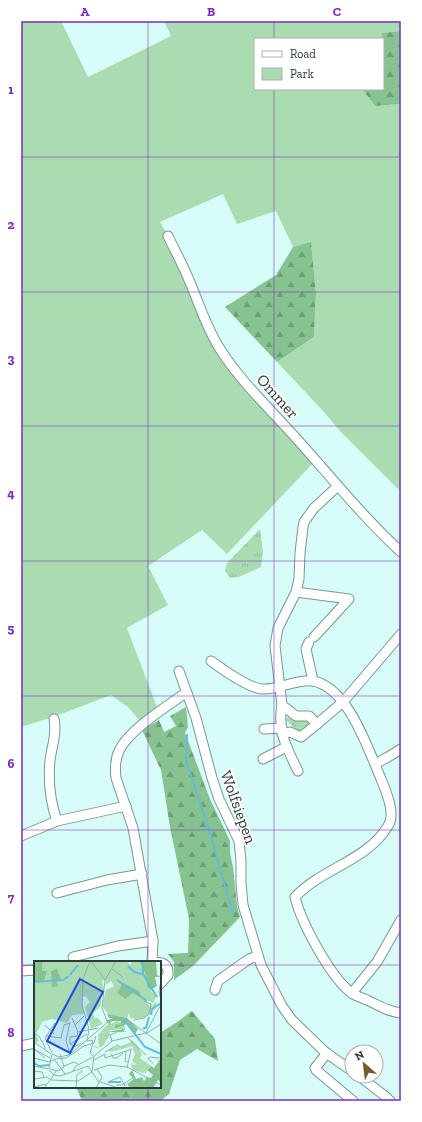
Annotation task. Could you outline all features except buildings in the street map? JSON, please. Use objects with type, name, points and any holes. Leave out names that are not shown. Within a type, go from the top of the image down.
[{"type":"street","name":"Ommer","points":[[168,236],[189,278],[203,318],[220,349],[240,375],[338,486],[401,552]]},
{"type":"street","points":[[298,771],[286,747],[282,731],[280,717],[282,706],[275,646],[278,628],[296,592],[299,578],[300,542],[304,522],[314,508],[338,486]]},
{"type":"street","points":[[296,592],[349,599],[311,639],[306,649],[313,681]]},
{"type":"street","points":[[264,729],[290,732],[301,737],[343,702],[401,634]]},
{"type":"street","points":[[212,661],[242,681],[261,689],[296,682],[313,681],[331,690],[343,702],[354,718],[388,797],[391,814],[390,824],[371,846],[306,886],[295,897],[304,920],[325,962],[337,978],[352,993],[388,1011],[401,1013]]},
{"type":"street","name":"Wolfsiepen","points":[[179,671],[186,694],[196,718],[219,800],[239,841],[242,861],[241,883],[243,906],[258,956],[271,986],[292,1020],[327,1053],[344,1065]]},
{"type":"street","points":[[152,961],[153,941],[142,874],[133,828],[116,778],[115,770],[119,751],[127,738],[181,696],[186,694]]},
{"type":"street","points":[[282,706],[296,716],[309,716],[317,724]]},
{"type":"street","points":[[54,719],[55,731],[50,758],[49,776],[50,796],[57,821]]},
{"type":"street","points":[[262,759],[286,747]]},
{"type":"street","points":[[375,764],[401,749]]},
{"type":"street","points":[[21,836],[57,821],[126,806]]},
{"type":"street","points":[[57,893],[107,880],[142,874]]},
{"type":"street","points":[[352,993],[377,962],[401,920]]},
{"type":"street","points":[[73,957],[118,946],[153,941]]},
{"type":"street","points":[[215,990],[218,981],[249,959],[258,956]]},
{"type":"street","points":[[161,962],[165,963],[168,975],[161,983]]},
{"type":"street","points":[[21,971],[34,970]]},
{"type":"street","points":[[21,1046],[34,1043]]},
{"type":"street","points":[[327,1053],[315,1068],[316,1070],[352,1101]]},
{"type":"street","points":[[369,1084],[390,1101]]},
{"type":"green space","points":[[21,21],[61,21],[88,77],[171,36],[164,21],[401,21],[401,31],[382,33],[382,38],[254,38],[254,90],[363,90],[375,106],[401,104],[401,492],[340,431],[277,362],[314,337],[316,293],[311,243],[293,247],[276,211],[237,224],[223,194],[160,222],[173,245],[220,349],[316,460],[227,554],[202,530],[148,566],[168,605],[127,628],[157,707],[140,721],[128,707],[111,695],[53,717],[21,727]]},
{"type":"green space","points":[[401,31],[401,104],[375,106],[363,90],[384,90],[384,38],[382,38],[382,33]]},
{"type":"green space","points":[[311,242],[316,293],[314,337],[277,362],[225,307],[276,275],[293,247]]},
{"type":"green space","points":[[260,529],[263,552],[261,567],[239,577],[230,578],[225,571],[227,563]]},
{"type":"green space","points":[[186,707],[188,727],[185,733],[210,799],[230,841],[230,853],[237,906],[240,917],[193,966],[174,980],[174,962],[168,954],[188,953],[189,919],[170,827],[161,770],[142,730],[159,720],[164,732],[176,726],[170,716]]},
{"type":"green space","points":[[289,715],[307,718],[312,723],[302,735],[286,720]]},
{"type":"green space","points":[[192,1011],[215,1039],[218,1061],[197,1049],[180,1060],[169,1094],[160,1101],[82,1101],[76,1088],[161,1088],[161,1032]]},
{"type":"waterway","points":[[187,735],[186,760],[209,830],[233,914]]}]
